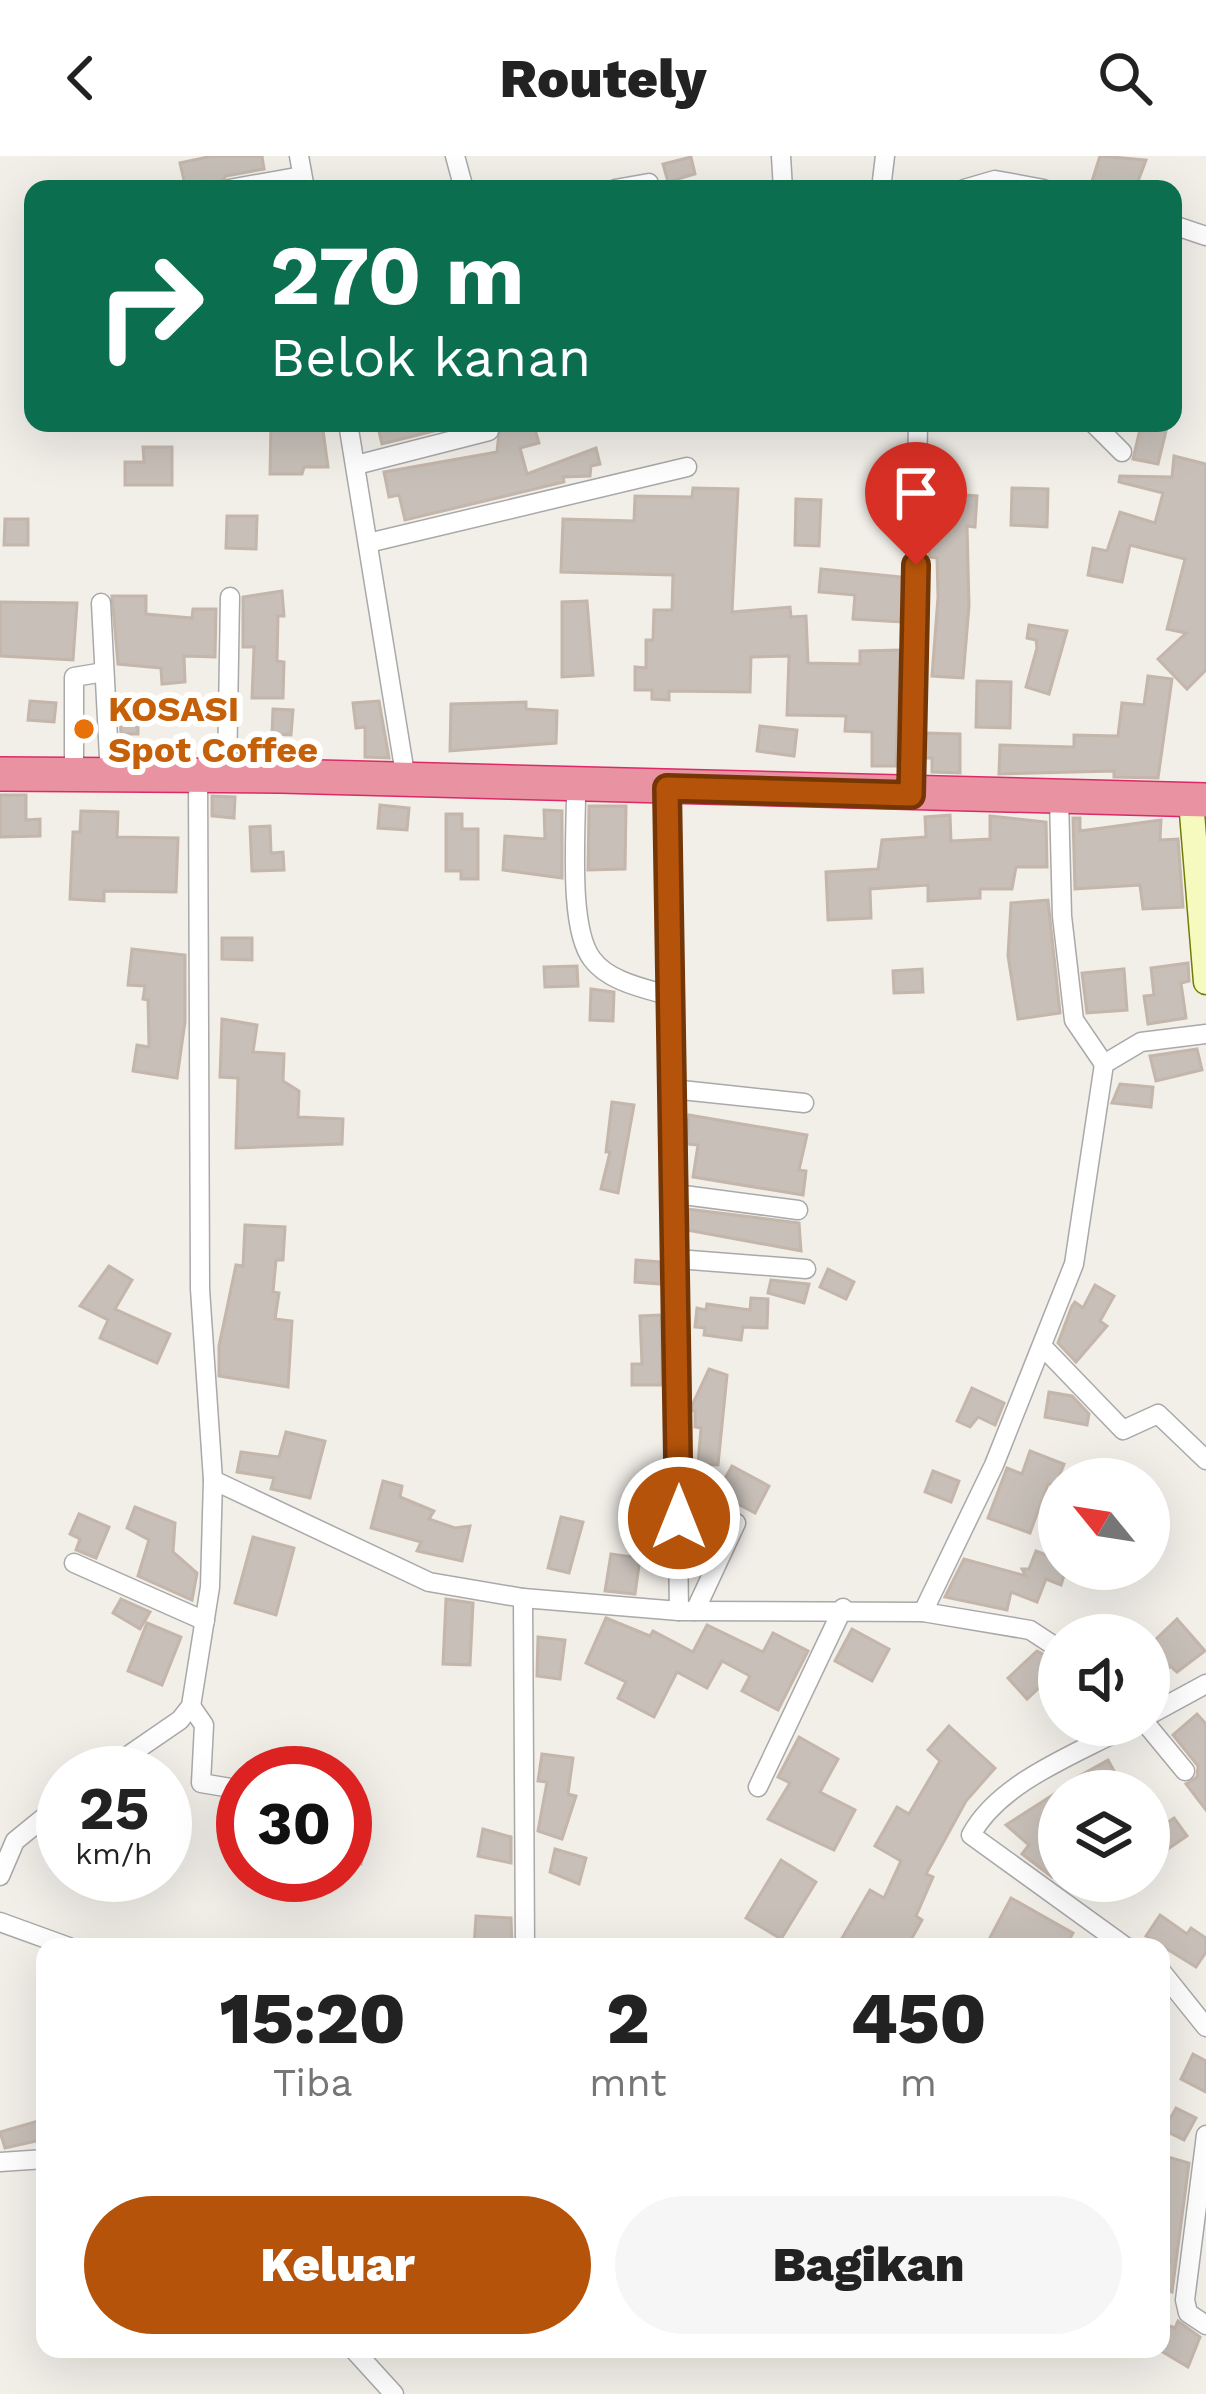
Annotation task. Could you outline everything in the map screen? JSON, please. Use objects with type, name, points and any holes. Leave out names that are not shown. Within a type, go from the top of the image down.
[{"type":"highway","points":[[0,774],[576,783],[1198,801]]},
{"type":"street","points":[[350,432],[406,780]]},
{"type":"street","points":[[356,465],[485,432]]},
{"type":"street","points":[[911,795],[919,432]]},
{"type":"street","points":[[1102,432],[1122,452]]},
{"type":"street","points":[[368,543],[687,467]]},
{"type":"street","points":[[142,1746],[180,1720],[191,1706],[205,1621],[213,1480],[200,1289],[213,776],[230,596]]},
{"type":"street","points":[[100,603],[110,776]]},
{"type":"street","points":[[74,777],[74,677],[80,672],[104,672]]},
{"type":"street","points":[[576,783],[579,914],[588,952],[606,972],[667,995]]},
{"type":"street","points":[[667,788],[667,995],[687,1611]]},
{"type":"street","points":[[923,1612],[994,1465],[1076,1255],[1104,1064],[1074,1020],[1062,916],[1059,799]]},
{"type":"street","points":[[1198,801],[1206,982]]},
{"type":"street","points":[[1104,1064],[1141,1042],[1206,1034]]},
{"type":"street","points":[[672,1089],[804,1103]]},
{"type":"street","points":[[676,1194],[798,1210]]},
{"type":"street","points":[[677,1259],[806,1269]]},
{"type":"street","points":[[1042,1346],[1124,1430],[1158,1414],[1206,1460]]},
{"type":"street","points":[[213,1480],[412,1577],[523,1598],[687,1611],[844,1608],[923,1612],[1038,1635]]},
{"type":"street","points":[[687,1611],[736,1523]]},
{"type":"street","points":[[74,1563],[205,1621]]},
{"type":"street","points":[[523,1598],[526,1938]]},
{"type":"street","points":[[758,1787],[844,1608]]},
{"type":"street","points":[[1170,1704],[1206,1684]]},
{"type":"street","points":[[191,1706],[204,1725],[200,1781],[216,1784]]},
{"type":"street","points":[[1092,1746],[1030,1780],[995,1806],[970,1835],[1113,1938]]},
{"type":"street","points":[[1164,1746],[1185,1771]]},
{"type":"street","points":[[0,1876],[15,1841],[36,1824]]},
{"type":"street","points":[[0,1922],[44,1938]]},
{"type":"street","points":[[1170,1982],[1206,2027]]},
{"type":"street","points":[[1206,2135],[1186,2300],[1188,2313],[1206,2325]]},
{"type":"street","points":[[0,2162],[36,2160]]},
{"type":"street","points":[[361,2358],[394,2394]]},
{"type":"building","points":[[212,156],[262,156],[264,169],[223,180],[184,180],[180,163]]},
{"type":"building","points":[[1100,156],[1146,160],[1138,180],[1092,180]]},
{"type":"building","points":[[691,157],[695,174],[667,180],[663,164]]},
{"type":"building","points":[[271,432],[323,432],[328,467],[304,467],[302,474],[270,474]]},
{"type":"building","points":[[379,432],[430,432],[382,444]]},
{"type":"building","points":[[499,432],[536,432],[539,443],[520,448],[527,474],[596,448],[600,464],[591,466],[590,476],[563,477],[564,482],[405,520],[399,495],[389,497],[384,472],[497,452]]},
{"type":"building","points":[[1139,432],[1166,432],[1158,464],[1133,459]]},
{"type":"building","points":[[143,447],[172,447],[172,485],[125,485],[125,462],[144,462]]},
{"type":"building","points":[[1174,456],[1206,464],[1206,670],[1187,689],[1158,659],[1186,633],[1167,629],[1185,559],[1130,545],[1122,582],[1088,575],[1093,548],[1107,551],[1120,512],[1155,523],[1163,493],[1119,482],[1120,476],[1172,477]]},
{"type":"building","points":[[693,488],[738,489],[732,612],[790,607],[791,617],[806,616],[808,663],[860,664],[860,651],[900,650],[896,766],[872,766],[872,732],[845,731],[846,716],[787,715],[789,656],[751,657],[750,692],[669,691],[669,700],[652,699],[652,690],[635,690],[635,667],[646,668],[646,640],[653,640],[654,610],[672,610],[673,575],[561,572],[563,519],[634,521],[635,496],[692,497]]},
{"type":"building","points":[[1012,488],[1048,489],[1047,527],[1011,525]]},
{"type":"building","points":[[936,493],[977,496],[975,527],[967,526],[969,606],[963,678],[932,676],[938,597],[937,558],[929,557],[929,532]]},
{"type":"building","points":[[796,499],[821,500],[819,546],[795,545]]},
{"type":"building","points":[[227,516],[257,516],[256,549],[226,548]]},
{"type":"building","points":[[5,519],[28,519],[28,545],[4,545]]},
{"type":"building","points":[[821,569],[902,577],[901,622],[853,619],[855,595],[819,592]]},
{"type":"building","points":[[282,591],[284,616],[278,616],[277,661],[284,662],[283,698],[252,698],[254,647],[243,647],[243,597]]},
{"type":"building","points":[[112,596],[146,596],[146,614],[192,618],[193,609],[216,609],[215,657],[184,656],[185,682],[162,684],[161,668],[118,664]]},
{"type":"building","points":[[587,601],[593,675],[562,677],[562,602]]},
{"type":"building","points":[[0,602],[77,603],[73,660],[0,656]]},
{"type":"building","points":[[1029,625],[1067,631],[1049,694],[1026,687],[1037,648],[1036,640],[1027,638]]},
{"type":"building","points":[[1148,676],[1172,679],[1158,778],[1114,777],[1114,771],[999,774],[1000,745],[1074,747],[1074,735],[1118,736],[1122,703],[1144,705]]},
{"type":"building","points":[[977,681],[1011,682],[1010,728],[976,727]]},
{"type":"building","points":[[119,698],[138,698],[138,734],[121,734]]},
{"type":"building","points":[[30,701],[56,703],[54,722],[28,720]]},
{"type":"building","points":[[379,701],[389,758],[365,757],[365,727],[356,728],[353,703]]},
{"type":"building","points":[[526,702],[526,709],[557,711],[556,743],[450,751],[451,704]]},
{"type":"building","points":[[273,709],[293,710],[291,735],[272,734]]},
{"type":"building","points":[[760,726],[797,730],[794,756],[757,751]]},
{"type":"building","points":[[926,733],[960,734],[960,773],[932,772],[932,758],[925,758]]},
{"type":"building","points":[[0,795],[26,795],[26,820],[40,819],[40,836],[0,837]]},
{"type":"building","points":[[212,796],[235,797],[234,818],[212,816]]},
{"type":"building","points":[[380,805],[409,808],[407,830],[378,828]]},
{"type":"building","points":[[589,806],[626,806],[625,869],[588,870]]},
{"type":"building","points":[[544,810],[562,811],[562,878],[503,870],[505,836],[545,839]]},
{"type":"building","points":[[81,811],[118,812],[117,837],[178,838],[176,892],[104,891],[104,901],[70,899],[73,832],[80,832]]},
{"type":"building","points":[[446,814],[462,814],[462,829],[478,829],[478,879],[461,879],[461,871],[446,871]]},
{"type":"building","points":[[950,815],[951,841],[990,839],[990,816],[1046,822],[1047,867],[1016,867],[1012,889],[980,889],[980,898],[928,901],[928,885],[870,889],[871,918],[828,920],[826,872],[878,869],[882,840],[926,837],[925,817]]},
{"type":"building","points":[[1073,818],[1080,818],[1080,831],[1161,820],[1160,840],[1178,839],[1183,907],[1143,909],[1140,885],[1075,889]]},
{"type":"building","points":[[270,826],[271,853],[283,852],[284,870],[252,871],[250,827]]},
{"type":"building","points":[[1048,900],[1060,1013],[1018,1019],[1008,956],[1011,903]]},
{"type":"building","points":[[222,938],[252,938],[252,960],[222,959]]},
{"type":"building","points":[[132,949],[185,955],[185,1022],[177,1078],[133,1071],[137,1045],[149,1047],[145,986],[128,985]]},
{"type":"building","points":[[1188,963],[1189,981],[1181,983],[1186,1018],[1148,1024],[1144,996],[1154,995],[1151,968]]},
{"type":"building","points":[[577,966],[578,986],[545,987],[544,967]]},
{"type":"building","points":[[922,969],[923,992],[894,993],[893,971]]},
{"type":"building","points":[[1124,969],[1127,1010],[1087,1013],[1082,973]]},
{"type":"building","points":[[591,989],[614,992],[613,1021],[590,1020]]},
{"type":"building","points":[[222,1019],[257,1025],[253,1052],[284,1054],[283,1081],[299,1091],[298,1117],[343,1119],[342,1144],[236,1148],[238,1078],[220,1077]]},
{"type":"building","points":[[1197,1049],[1202,1070],[1156,1081],[1150,1056]]},
{"type":"building","points":[[1120,1084],[1153,1087],[1151,1107],[1112,1103]]},
{"type":"building","points":[[612,1102],[634,1105],[618,1193],[601,1189],[610,1152],[606,1152]]},
{"type":"building","points":[[689,1115],[807,1135],[799,1170],[806,1171],[803,1195],[693,1177],[698,1145],[686,1144]]},
{"type":"building","points":[[687,1209],[799,1223],[801,1251],[687,1230]]},
{"type":"building","points":[[245,1225],[285,1227],[283,1260],[276,1260],[273,1292],[279,1293],[275,1319],[292,1321],[288,1387],[219,1376],[219,1346],[236,1265],[243,1266]]},
{"type":"building","points":[[636,1260],[660,1262],[661,1284],[635,1282]]},
{"type":"building","points":[[109,1266],[132,1280],[115,1309],[170,1334],[157,1363],[100,1338],[108,1320],[80,1306]]},
{"type":"building","points":[[828,1269],[854,1282],[846,1299],[820,1287]]},
{"type":"building","points":[[771,1280],[809,1284],[804,1303],[768,1293]]},
{"type":"building","points":[[1095,1285],[1114,1296],[1100,1321],[1107,1326],[1076,1362],[1058,1343],[1072,1306],[1075,1302],[1083,1308]]},
{"type":"building","points":[[751,1298],[768,1299],[767,1328],[743,1327],[741,1340],[704,1335],[705,1328],[695,1327],[697,1308],[706,1310],[707,1304],[750,1310]]},
{"type":"building","points":[[661,1315],[662,1385],[632,1385],[632,1364],[642,1364],[640,1316]]},
{"type":"building","points":[[709,1369],[727,1375],[718,1465],[698,1464],[701,1428],[695,1427],[695,1411],[690,1410]]},
{"type":"building","points":[[972,1388],[1004,1403],[995,1425],[978,1417],[970,1427],[957,1421]]},
{"type":"building","points":[[1049,1392],[1072,1396],[1089,1414],[1087,1425],[1045,1417]]},
{"type":"building","points":[[286,1432],[325,1441],[310,1498],[271,1489],[274,1478],[237,1472],[241,1452],[279,1457]]},
{"type":"building","points":[[1030,1451],[1048,1458],[1038,1458],[1038,1511],[1030,1533],[988,1518],[1007,1468],[1022,1474]]},
{"type":"building","points":[[732,1466],[769,1486],[755,1513],[717,1493]]},
{"type":"building","points":[[933,1471],[959,1481],[951,1502],[925,1492]]},
{"type":"building","points":[[383,1481],[402,1486],[400,1497],[434,1511],[429,1519],[455,1528],[470,1526],[462,1561],[417,1551],[421,1542],[371,1528]]},
{"type":"building","points":[[641,1492],[664,1495],[664,1519],[638,1515]]},
{"type":"building","points":[[135,1507],[175,1523],[173,1552],[197,1573],[192,1600],[138,1576],[149,1540],[127,1528]]},
{"type":"building","points":[[79,1514],[109,1527],[96,1558],[76,1550],[80,1539],[70,1534]]},
{"type":"building","points":[[561,1517],[583,1522],[569,1573],[548,1568]]},
{"type":"building","points":[[693,1526],[713,1528],[698,1572],[692,1571]]},
{"type":"building","points":[[253,1537],[294,1548],[276,1615],[235,1603]]},
{"type":"building","points":[[1038,1552],[1038,1590],[1042,1590],[1037,1602],[1011,1592],[1007,1610],[945,1597],[964,1559],[1026,1576],[1022,1569],[1029,1569]]},
{"type":"building","points":[[611,1554],[640,1558],[635,1594],[605,1591]]},
{"type":"building","points":[[121,1599],[150,1612],[140,1629],[113,1613]]},
{"type":"building","points":[[446,1599],[473,1603],[470,1665],[443,1664]]},
{"type":"building","points":[[606,1618],[650,1636],[653,1631],[693,1652],[707,1625],[763,1652],[773,1633],[808,1651],[778,1710],[742,1691],[750,1676],[722,1661],[707,1688],[677,1672],[654,1717],[618,1698],[626,1682],[586,1663]]},
{"type":"building","points":[[1177,1619],[1205,1651],[1177,1672],[1170,1666],[1170,1626]]},
{"type":"building","points":[[147,1623],[181,1637],[162,1685],[128,1671]]},
{"type":"building","points":[[852,1629],[889,1649],[872,1681],[835,1661]]},
{"type":"building","points":[[538,1637],[565,1640],[560,1679],[537,1676]]},
{"type":"building","points":[[1038,1652],[1038,1689],[1027,1699],[1008,1678]]},
{"type":"building","points":[[1197,1714],[1206,1724],[1206,1810],[1186,1784],[1197,1777],[1198,1766],[1173,1735]]},
{"type":"building","points":[[949,1726],[995,1768],[966,1801],[926,1874],[933,1877],[912,1938],[842,1938],[870,1890],[884,1898],[901,1861],[875,1846],[897,1807],[909,1814],[940,1761],[928,1750]]},
{"type":"building","points":[[799,1737],[838,1759],[820,1792],[855,1810],[834,1850],[768,1819],[790,1783],[778,1777]]},
{"type":"building","points":[[542,1754],[573,1758],[568,1794],[576,1796],[562,1839],[538,1831],[547,1782],[538,1781]]},
{"type":"building","points":[[1108,1760],[1113,1770],[1090,1770]]},
{"type":"building","points":[[1038,1804],[1038,1866],[1022,1854],[1029,1845],[1006,1825]]},
{"type":"building","points":[[1174,1818],[1187,1836],[1170,1848]]},
{"type":"building","points":[[483,1829],[511,1837],[511,1863],[478,1856]]},
{"type":"building","points":[[555,1849],[586,1858],[579,1884],[550,1872]]},
{"type":"building","points":[[781,1860],[816,1882],[782,1938],[746,1918]]},
{"type":"building","points":[[1011,1898],[1073,1933],[1070,1938],[990,1938]]},
{"type":"building","points":[[1160,1915],[1187,1934],[1191,1928],[1206,1938],[1206,1952],[1196,1967],[1170,1951],[1170,1938],[1146,1936]]},
{"type":"building","points":[[476,1916],[511,1918],[512,1938],[475,1938]]},
{"type":"building","points":[[1193,2054],[1206,2061],[1206,2092],[1181,2079]]},
{"type":"building","points":[[1176,2108],[1196,2118],[1184,2140],[1170,2133]]},
{"type":"building","points":[[36,2122],[36,2141],[5,2148],[0,2132]]},
{"type":"building","points":[[1170,2158],[1189,2163],[1170,2291]]},
{"type":"building","points":[[1178,2321],[1200,2337],[1188,2367],[1170,2356],[1170,2326],[1175,2328]]},
{"type":"place","name":"KOSASI Spot Coffee","points":[[84,729]]},
{"type":"route","points":[[679,1518],[667,788],[911,795],[916,565]]}]
